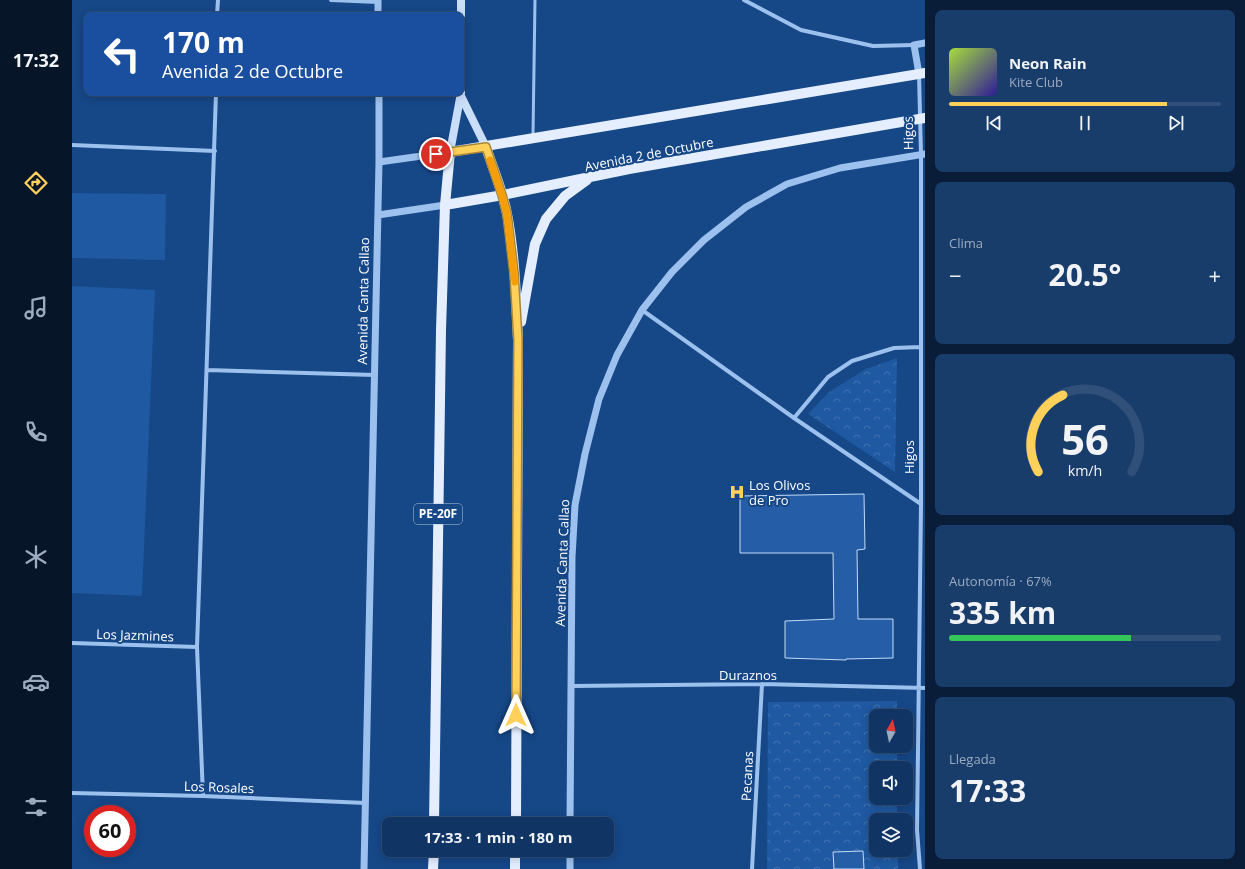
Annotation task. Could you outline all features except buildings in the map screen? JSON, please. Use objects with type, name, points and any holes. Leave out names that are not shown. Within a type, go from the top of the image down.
[{"type":"main road","points":[[461,0],[461,12]]},
{"type":"main road","points":[[450,152],[922,74]]},
{"type":"main road","name":"PE-20F","points":[[434,817],[441,338],[445,205],[450,152],[461,96]]},
{"type":"main road","name":"PE-20F","points":[[462,96],[486,147],[502,195],[507,214],[514,273],[518,340],[516,817]]},
{"type":"main road","name":"Avenida 2 de Octubre","points":[[445,205],[629,169],[922,119]]},
{"type":"main road","points":[[518,340],[535,244],[546,220],[565,196],[589,178]]},
{"type":"main road","points":[[433,869],[434,857]]},
{"type":"main road","points":[[515,857],[515,869]]},
{"type":"street","points":[[218,0],[218,12]]},
{"type":"street","points":[[331,0],[378,1],[378,12]]},
{"type":"street","points":[[744,0],[801,30],[873,46],[914,45],[925,43]]},
{"type":"street","name":"Higos","points":[[914,45],[922,74],[923,154],[917,830],[920,869]]},
{"type":"street","points":[[203,796],[197,647],[208,370],[216,96]]},
{"type":"street","name":"Avenida Canta Callao","points":[[364,869],[375,375],[379,96]]},
{"type":"street","points":[[72,145],[215,151]]},
{"type":"street","points":[[379,162],[450,152]]},
{"type":"street","name":"Avenida Canta Callao","points":[[570,817],[573,542],[576,505],[585,454],[599,399],[617,355],[642,310],[672,272],[704,240],[746,207],[787,184],[840,168],[923,154]]},
{"type":"street","name":"Avenida 2 de Octubre","points":[[378,215],[445,205]]},
{"type":"street","points":[[642,310],[794,418],[921,504]]},
{"type":"street","points":[[794,418],[828,377],[852,361],[894,348],[921,346]]},
{"type":"street","points":[[208,370],[375,375]]},
{"type":"street","name":"Los Jazmines","points":[[72,643],[197,647]]},
{"type":"street","name":"Duraznos","points":[[572,686],[762,684],[925,688]]},
{"type":"street","name":"Pecanas","points":[[752,869],[762,684]]},
{"type":"street","name":"Los Rosales","points":[[72,793],[203,796],[366,803]]},
{"type":"street","points":[[570,857],[570,869]]},
{"type":"lane","points":[[533,139],[535,0]]},
{"type":"green space","points":[[72,193],[166,194],[165,260],[72,258]]},
{"type":"green space","points":[[72,286],[155,290],[142,596],[72,593]]},
{"type":"green space","points":[[897,358],[895,472],[808,414],[829,392],[866,369]]},
{"type":"green space","points":[[897,701],[897,709],[869,709],[869,753],[897,753],[897,761],[869,761],[869,805],[897,805],[897,813],[869,813],[869,857],[898,857],[898,869],[767,869],[768,702]]},
{"type":"slow traffic","points":[[490,160],[507,214],[515,282]]},
{"type":"place","name":"Los Olivos de Pro","points":[[737,492]]},
{"type":"route","points":[[436,154],[486,147],[507,214],[514,273],[518,340],[516,715]]}]
